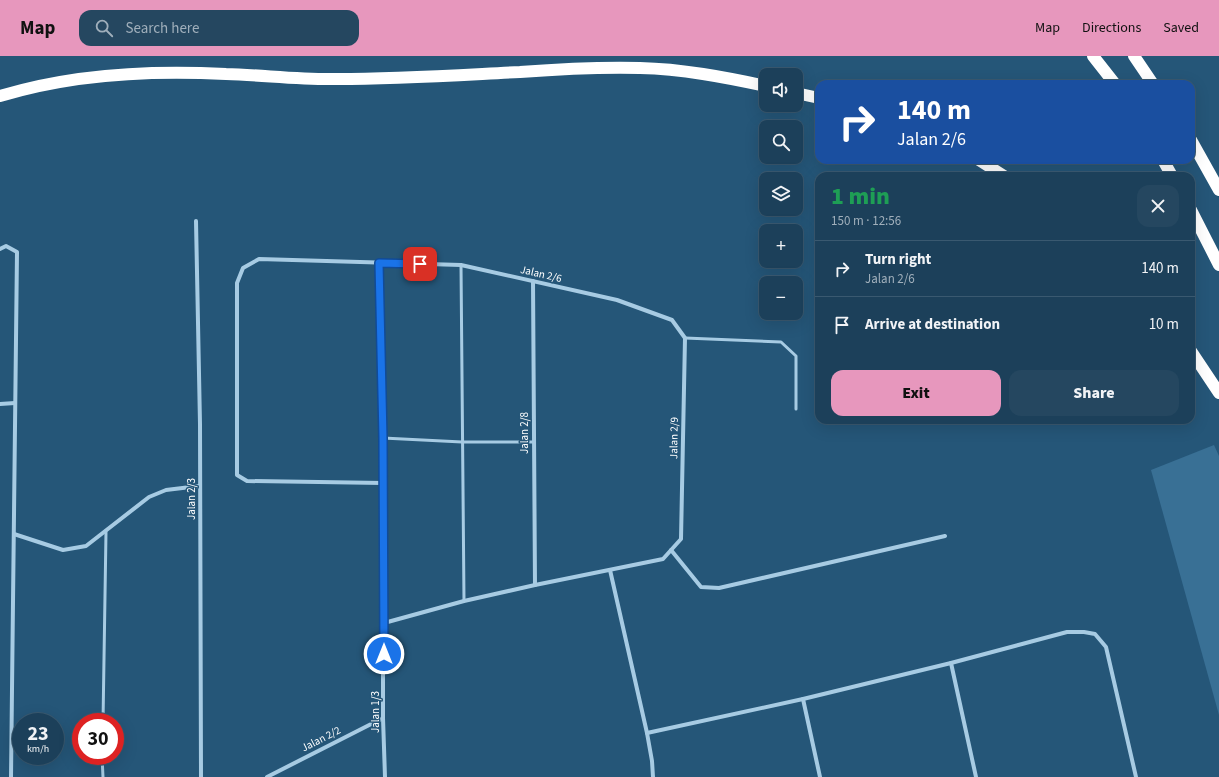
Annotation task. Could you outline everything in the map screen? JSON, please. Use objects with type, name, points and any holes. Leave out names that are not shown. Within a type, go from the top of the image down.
[{"type":"highway","points":[[1093,56],[1112,80]]},
{"type":"highway","points":[[1134,56],[1150,80]]},
{"type":"highway","points":[[0,96],[21,89],[87,78],[166,73],[223,74],[337,80],[566,69],[640,68],[681,71],[759,85]]},
{"type":"highway","points":[[803,94],[815,97]]},
{"type":"highway","points":[[1195,147],[1219,190]]},
{"type":"highway","points":[[985,164],[998,172]]},
{"type":"highway","points":[[1195,218],[1219,265]]},
{"type":"highway","points":[[1195,357],[1219,393]]},
{"type":"street","name":"Jalan 2/3","points":[[196,221],[200,424],[201,777]]},
{"type":"street","points":[[0,249],[6,246],[17,252],[11,777]]},
{"type":"street","name":"Jalan 2/6","points":[[383,483],[247,481],[237,475],[237,283],[243,268],[259,259],[461,265],[617,300],[672,320],[685,338]]},
{"type":"street","name":"Jalan 1/3","points":[[379,263],[383,438],[383,718],[385,777]]},
{"type":"street","name":"Jalan 2/8","points":[[533,281],[535,585]]},
{"type":"street","name":"Jalan 2/9","points":[[671,550],[681,539],[685,338]]},
{"type":"street","points":[[0,404],[15,404]]},
{"type":"street","points":[[14,534],[63,550],[86,546],[106,532],[149,497],[166,490],[200,486]]},
{"type":"street","points":[[384,623],[464,601],[663,559],[671,550],[701,587],[719,588],[945,536]]},
{"type":"street","points":[[610,570],[647,733],[653,777]]},
{"type":"street","points":[[647,733],[803,699],[951,663],[1067,632],[1084,632],[1095,634],[1106,647],[1136,777]]},
{"type":"street","points":[[951,663],[976,777]]},
{"type":"street","points":[[803,699],[820,777]]},
{"type":"street","name":"Jalan 2/2","points":[[266,777],[383,718]]},
{"type":"lane","points":[[461,265],[464,601]]},
{"type":"lane","points":[[685,338],[781,342],[796,356],[796,409]]},
{"type":"lane","points":[[383,438],[462,442],[533,442]]},
{"type":"lane","points":[[103,713],[106,532]]},
{"type":"lane","points":[[102,765],[103,777]]},
{"type":"shaded area","points":[[1214,445],[1219,456],[1219,715],[1151,470]]},
{"type":"route","points":[[384,654],[383,438],[379,263],[420,264]]}]
